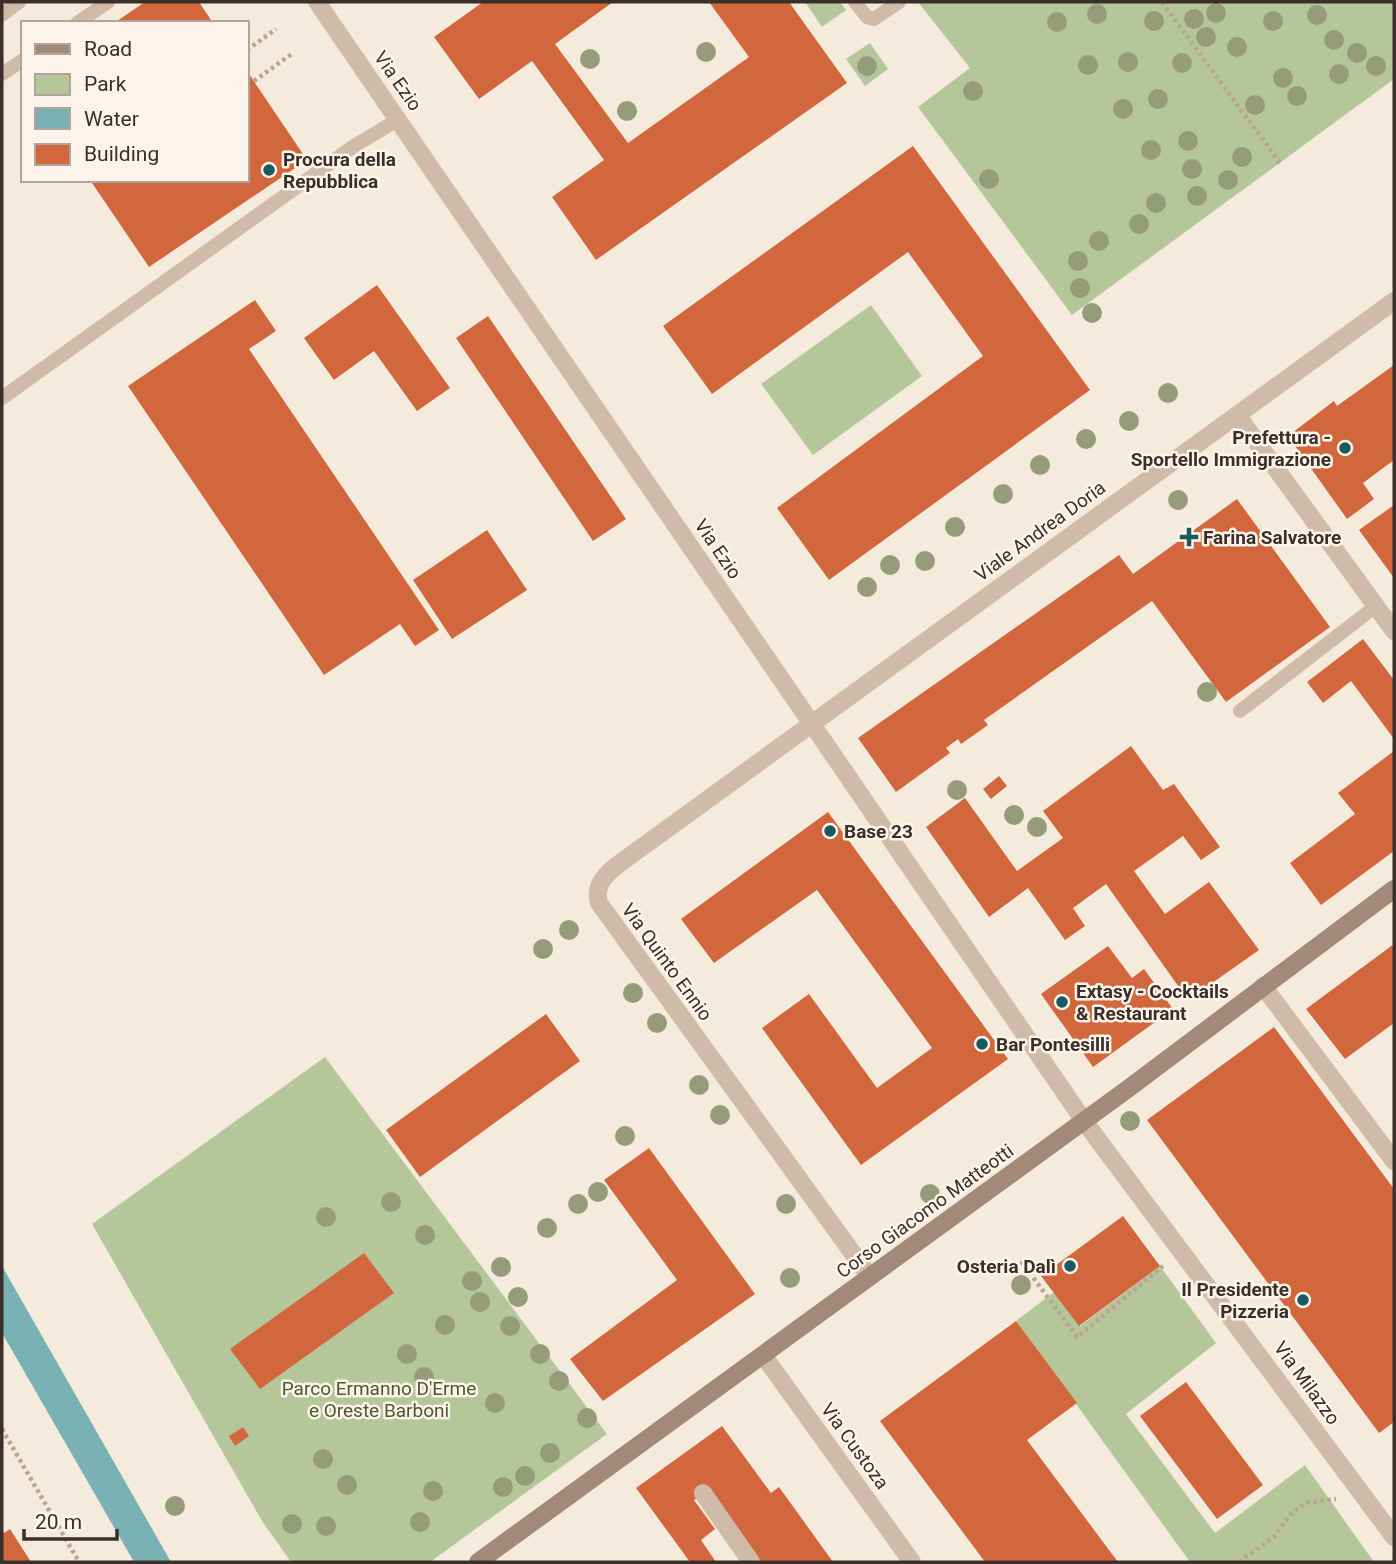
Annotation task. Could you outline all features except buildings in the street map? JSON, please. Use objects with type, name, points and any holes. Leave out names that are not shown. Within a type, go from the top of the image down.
[{"type":"main road","name":"Corso Giacomo Matteotti","points":[[478,1562],[1084,1121],[1394,889]]},
{"type":"street","name":"Via Ezio","points":[[317,2],[1084,1121]]},
{"type":"street","name":"Viale Andrea Doria","points":[[812,722],[1394,300]]},
{"type":"street","points":[[1237,415],[1394,632]]},
{"type":"street","name":"Via Quinto Ennio","points":[[812,722],[616,866],[599,885],[596,894],[599,903],[870,1277]]},
{"type":"street","points":[[1263,986],[1394,1161]]},
{"type":"street","name":"Via Milazzo","points":[[1084,1121],[1394,1537]]},
{"type":"street","name":"Via Custoza","points":[[763,1355],[912,1562]]},
{"type":"street","points":[[703,1493],[751,1562]]},
{"type":"lane","points":[[2,15],[19,2]]},
{"type":"lane","points":[[80,21],[108,2]]},
{"type":"lane","points":[[855,2],[867,17],[874,19],[899,2]]},
{"type":"lane","points":[[2,74],[21,61]]},
{"type":"lane","points":[[2,398],[354,146],[399,119]]},
{"type":"lane","points":[[1240,711],[1376,606]]},
{"type":"path","points":[[1162,2],[1280,163]]},
{"type":"path","points":[[248,49],[276,29]]},
{"type":"path","points":[[254,81],[293,53]]},
{"type":"path","points":[[1021,1261],[1076,1337],[1182,1250]]},
{"type":"path","points":[[2,1429],[79,1562]]},
{"type":"path","points":[[1239,1562],[1274,1537],[1290,1515],[1306,1503],[1335,1500],[1356,1485]]},
{"type":"green space","points":[[805,2],[840,2],[846,10],[822,27]]},
{"type":"green space","points":[[918,2],[1394,2],[1394,79],[1072,315],[918,107],[970,68]]},
{"type":"green space","points":[[870,43],[888,69],[865,86],[846,59]]},
{"type":"green space","points":[[871,305],[922,376],[813,455],[761,384]]},
{"type":"green space","name":"Parco Ermanno D'Erme e Oreste Barboni","points":[[325,1057],[607,1434],[430,1562],[291,1562],[262,1521],[92,1224]]},
{"type":"green space","points":[[1160,1266],[1216,1343],[1126,1414],[1215,1533],[1305,1465],[1374,1562],[1190,1562],[1016,1321],[1054,1292],[1080,1326]]},
{"type":"water","points":[[2,1266],[171,1562],[134,1562],[2,1333]]},
{"type":"place","name":"Procura della Repubblica","points":[[269,170]]},
{"type":"place","name":"Prefettura - Sportello Immigrazione","points":[[1345,448]]},
{"type":"place","name":"Farina Salvatore","points":[[1189,537]]},
{"type":"place","name":"Base 23","points":[[830,831]]},
{"type":"place","name":"Extasy - Cocktails & Restaurant","points":[[1062,1002]]},
{"type":"place","name":"Bar Pontesilli","points":[[982,1044]]},
{"type":"place","name":"Osteria Dalì","points":[[1070,1266]]},
{"type":"place","name":"Il Presidente Pizzeria","points":[[1303,1300]]}]
